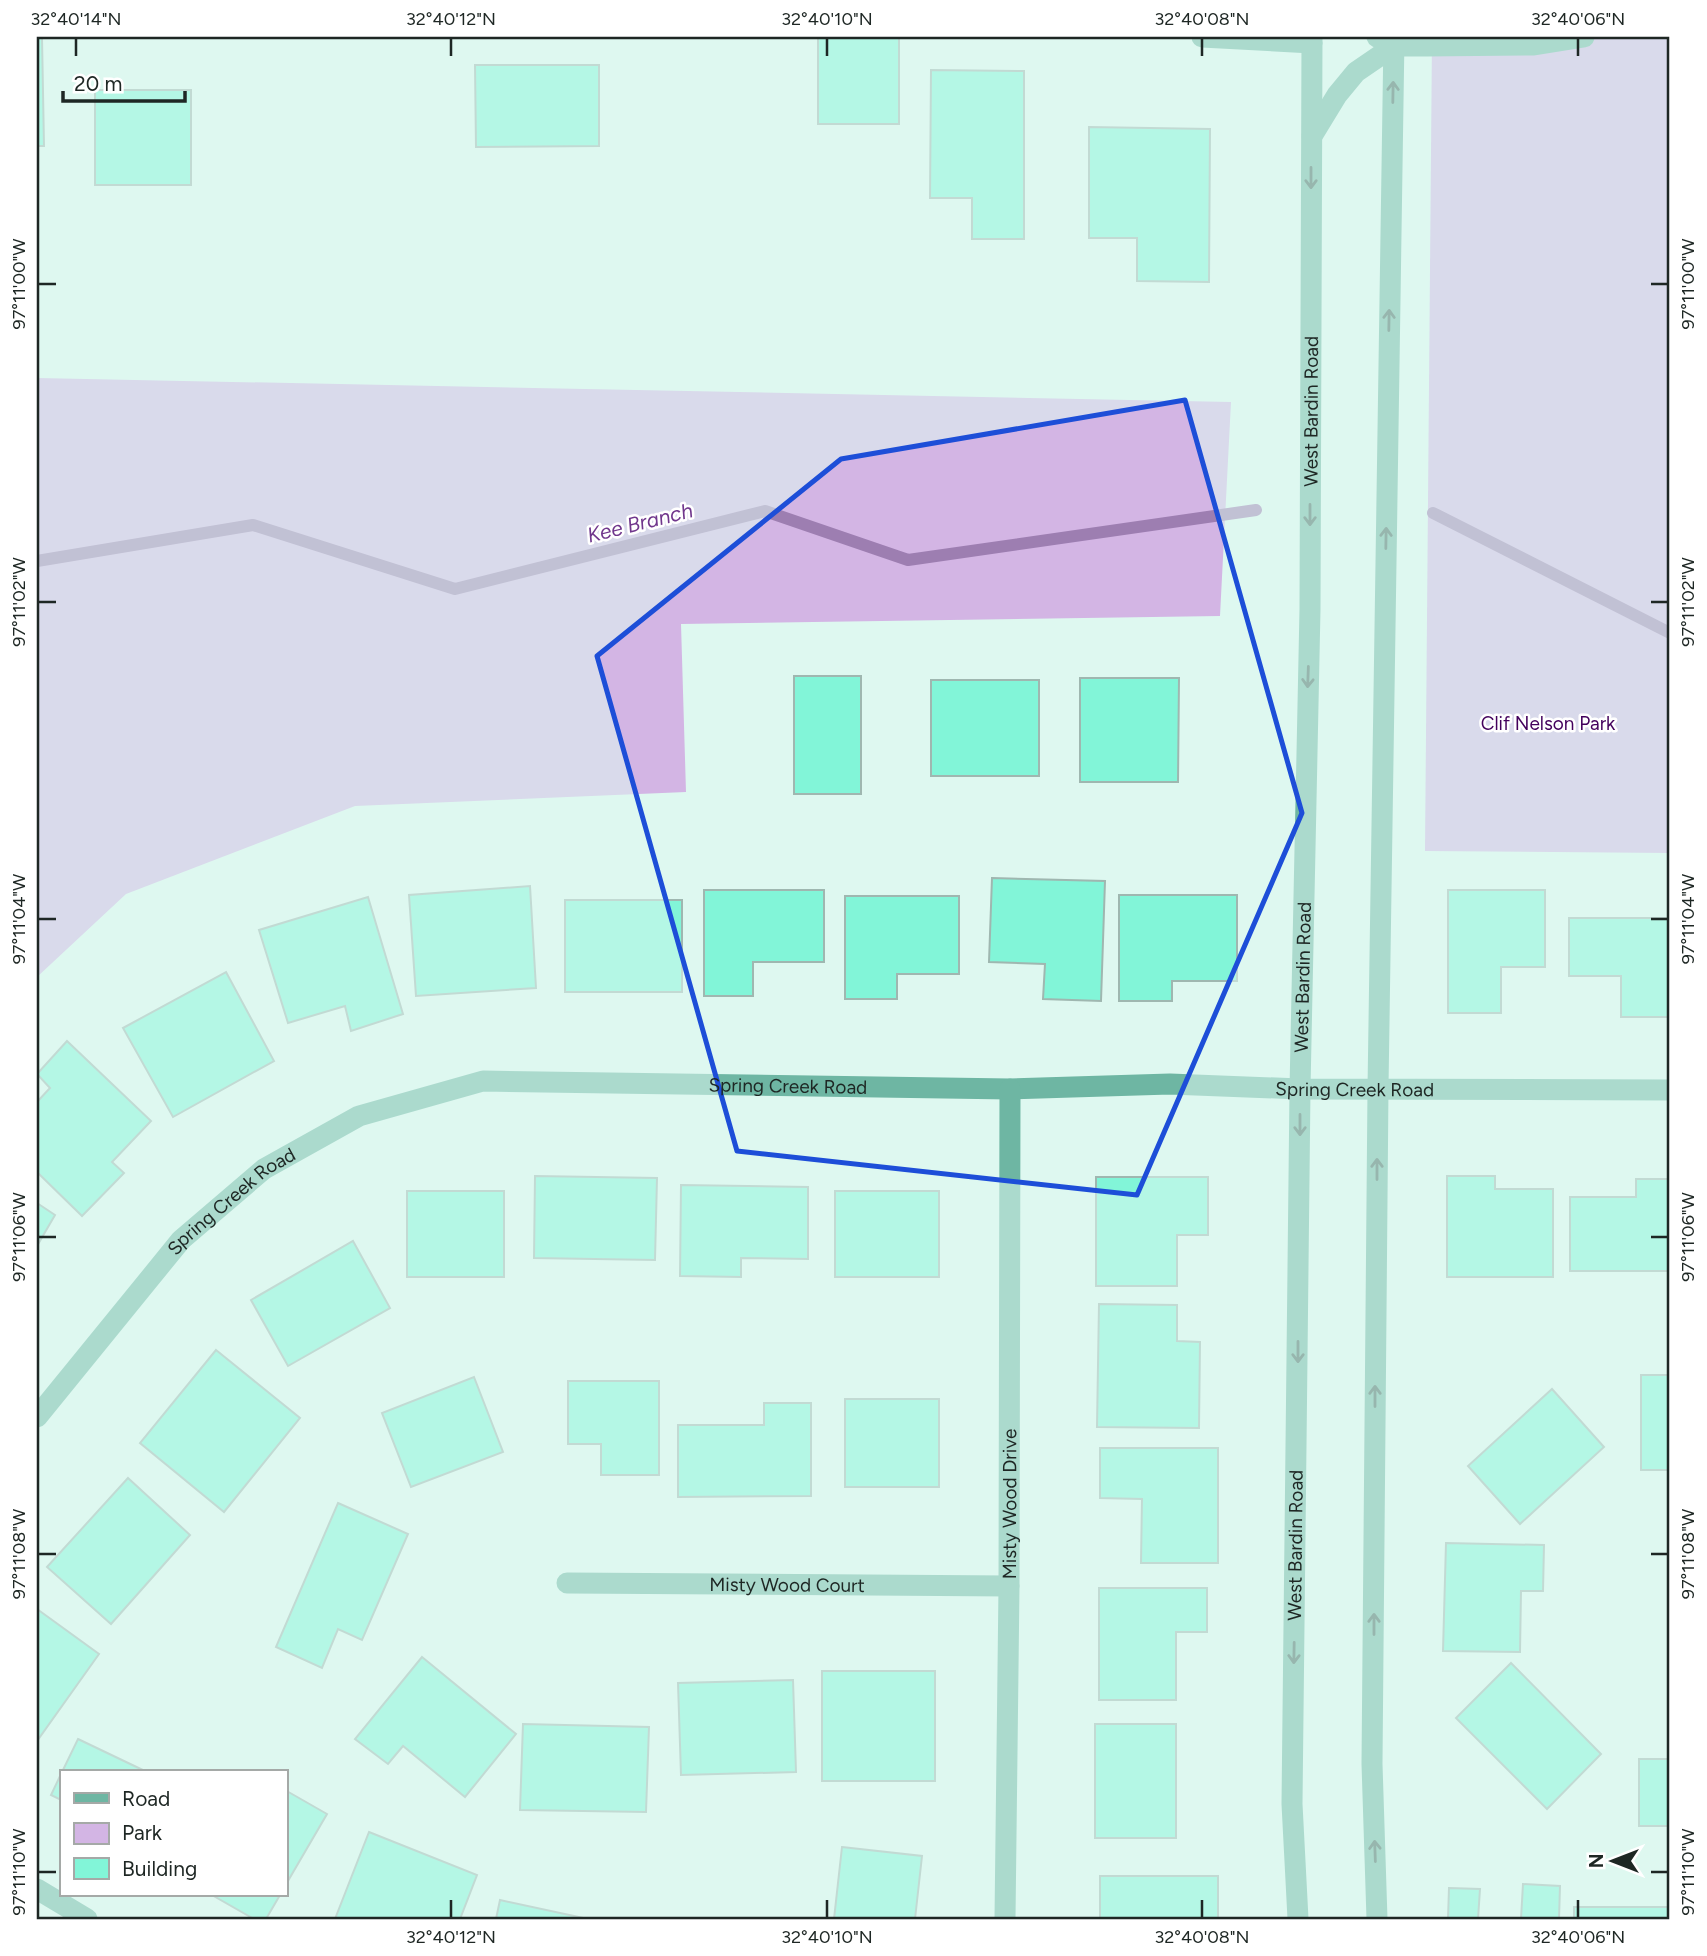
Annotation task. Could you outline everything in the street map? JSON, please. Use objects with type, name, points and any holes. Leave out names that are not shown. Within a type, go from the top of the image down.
[{"type":"street","points":[[1202,37],[1312,40]]},
{"type":"street","points":[[1312,136],[1337,95],[1388,40],[1534,44],[1584,37]]},
{"type":"street","name":"West Bardin Road","points":[[1298,1919],[1292,1804],[1300,1089],[1310,609],[1312,40]]},
{"type":"street","points":[[1377,1919],[1372,1764],[1388,388],[1388,40]]},
{"type":"street","name":"Spring Creek Road","points":[[37,1417],[181,1240],[264,1169],[359,1116],[483,1081],[1010,1089],[1170,1084],[1300,1089],[1670,1090]]},
{"type":"street","name":"Misty Wood Drive","points":[[1005,1919],[1010,1586],[1010,1089]]},
{"type":"street","name":"Misty Wood Court","points":[[567,1583],[1010,1586]]},
{"type":"street","points":[[37,1889],[87,1919]]},
{"type":"highlighted area","points":[[1185,400],[1302,813],[1137,1195],[737,1151],[597,656],[841,459]]},
{"type":"green space","name":"Clif Nelson Park","points":[[1432,37],[1670,37],[1670,853],[1425,851]]},
{"type":"green space","points":[[37,378],[1231,402],[1220,616],[681,624],[686,792],[355,806],[126,894],[37,977]]},
{"type":"building","points":[[818,37],[899,37],[899,124],[818,124]]},
{"type":"building","points":[[37,38],[42,38],[44,146],[37,146]]},
{"type":"building","points":[[475,65],[599,65],[599,146],[476,147]]},
{"type":"building","points":[[931,70],[1024,71],[1024,239],[972,239],[972,198],[930,198]]},
{"type":"building","points":[[95,90],[191,90],[191,185],[95,185]]},
{"type":"building","points":[[1089,127],[1210,129],[1209,282],[1137,281],[1137,238],[1089,238]]},
{"type":"building","points":[[794,676],[861,676],[861,794],[794,794]]},
{"type":"building","points":[[1080,678],[1179,678],[1178,782],[1080,782]]},
{"type":"building","points":[[931,680],[1039,680],[1039,776],[931,776]]},
{"type":"building","points":[[992,878],[1105,881],[1101,1001],[1043,999],[1045,964],[989,962]]},
{"type":"building","points":[[530,886],[536,988],[416,996],[409,895]]},
{"type":"building","points":[[704,890],[824,890],[824,962],[753,962],[753,996],[704,996]]},
{"type":"building","points":[[1448,890],[1545,890],[1545,967],[1501,967],[1501,1013],[1448,1013]]},
{"type":"building","points":[[1119,895],[1237,895],[1237,981],[1172,981],[1172,1001],[1119,1001]]},
{"type":"building","points":[[845,896],[959,896],[959,974],[897,974],[897,999],[845,999]]},
{"type":"building","points":[[368,897],[403,1014],[351,1031],[345,1006],[288,1023],[259,930]]},
{"type":"building","points":[[565,900],[682,900],[682,992],[565,992]]},
{"type":"building","points":[[1569,918],[1670,918],[1670,1017],[1621,1017],[1621,976],[1569,976]]},
{"type":"building","points":[[226,972],[274,1061],[173,1117],[123,1028]]},
{"type":"building","points":[[67,1041],[151,1121],[112,1162],[124,1173],[82,1216],[37,1172],[37,1102],[50,1088],[37,1074]]},
{"type":"building","points":[[535,1176],[657,1178],[655,1260],[534,1258]]},
{"type":"building","points":[[1447,1176],[1495,1176],[1495,1189],[1553,1189],[1553,1277],[1447,1277]]},
{"type":"building","points":[[1096,1177],[1208,1177],[1208,1235],[1177,1235],[1177,1286],[1096,1286]]},
{"type":"building","points":[[1636,1179],[1670,1179],[1670,1271],[1570,1271],[1570,1197],[1636,1197]]},
{"type":"building","points":[[681,1185],[808,1187],[808,1259],[741,1258],[741,1277],[680,1276]]},
{"type":"building","points":[[407,1191],[504,1191],[504,1277],[407,1277]]},
{"type":"building","points":[[835,1191],[939,1191],[939,1277],[835,1277]]},
{"type":"building","points":[[37,1203],[55,1215],[37,1246]]},
{"type":"building","points":[[353,1241],[390,1308],[288,1366],[251,1300]]},
{"type":"building","points":[[1099,1304],[1177,1305],[1177,1341],[1200,1342],[1199,1428],[1097,1427]]},
{"type":"building","points":[[216,1350],[300,1418],[224,1512],[140,1443]]},
{"type":"building","points":[[1641,1375],[1670,1375],[1670,1470],[1641,1470]]},
{"type":"building","points":[[474,1377],[503,1452],[411,1487],[382,1413]]},
{"type":"building","points":[[568,1381],[659,1381],[659,1475],[601,1475],[601,1444],[568,1444]]},
{"type":"building","points":[[1552,1389],[1604,1447],[1520,1524],[1468,1466]]},
{"type":"building","points":[[845,1399],[939,1399],[939,1487],[845,1487]]},
{"type":"building","points":[[764,1403],[811,1403],[811,1496],[678,1497],[678,1425],[764,1425]]},
{"type":"building","points":[[1100,1448],[1218,1448],[1218,1563],[1141,1563],[1142,1499],[1100,1498]]},
{"type":"building","points":[[128,1478],[190,1535],[111,1624],[47,1567]]},
{"type":"building","points":[[338,1503],[408,1534],[362,1640],[338,1629],[322,1668],[276,1647]]},
{"type":"building","points":[[1446,1543],[1544,1545],[1543,1591],[1521,1591],[1520,1652],[1443,1651]]},
{"type":"building","points":[[1099,1588],[1207,1588],[1207,1632],[1176,1632],[1176,1700],[1099,1700]]},
{"type":"building","points":[[37,1609],[99,1654],[37,1741]]},
{"type":"building","points":[[422,1657],[516,1734],[465,1797],[403,1746],[388,1764],[355,1739]]},
{"type":"building","points":[[1511,1663],[1601,1754],[1547,1809],[1456,1718]]},
{"type":"building","points":[[822,1671],[935,1671],[935,1781],[822,1781]]},
{"type":"building","points":[[793,1680],[796,1772],[681,1775],[678,1683]]},
{"type":"building","points":[[523,1724],[649,1727],[646,1812],[520,1810]]},
{"type":"building","points":[[1095,1724],[1176,1724],[1176,1838],[1095,1838]]},
{"type":"building","points":[[78,1739],[143,1770],[63,1770]]},
{"type":"building","points":[[1639,1759],[1670,1759],[1670,1826],[1639,1826]]},
{"type":"building","points":[[60,1776],[60,1800],[51,1795]]},
{"type":"building","points":[[287,1791],[327,1814],[287,1883]]},
{"type":"building","points":[[369,1832],[477,1875],[460,1919],[335,1919]]},
{"type":"building","points":[[842,1847],[922,1856],[915,1919],[834,1919]]},
{"type":"building","points":[[1100,1876],[1218,1876],[1218,1919],[1100,1919]]},
{"type":"building","points":[[1523,1884],[1560,1886],[1559,1919],[1521,1919]]},
{"type":"building","points":[[1449,1888],[1480,1889],[1478,1919],[1448,1919]]},
{"type":"building","points":[[214,1896],[279,1896],[266,1919],[254,1919]]},
{"type":"building","points":[[500,1900],[588,1919],[496,1919]]},
{"type":"building","points":[[1574,1907],[1670,1907],[1670,1919],[1574,1919]]},
{"type":"waterway","name":"Kee Branch","points":[[37,561],[253,525],[455,589],[765,511],[908,560],[1256,510]]},
{"type":"waterway","points":[[1433,513],[1670,633]]}]
